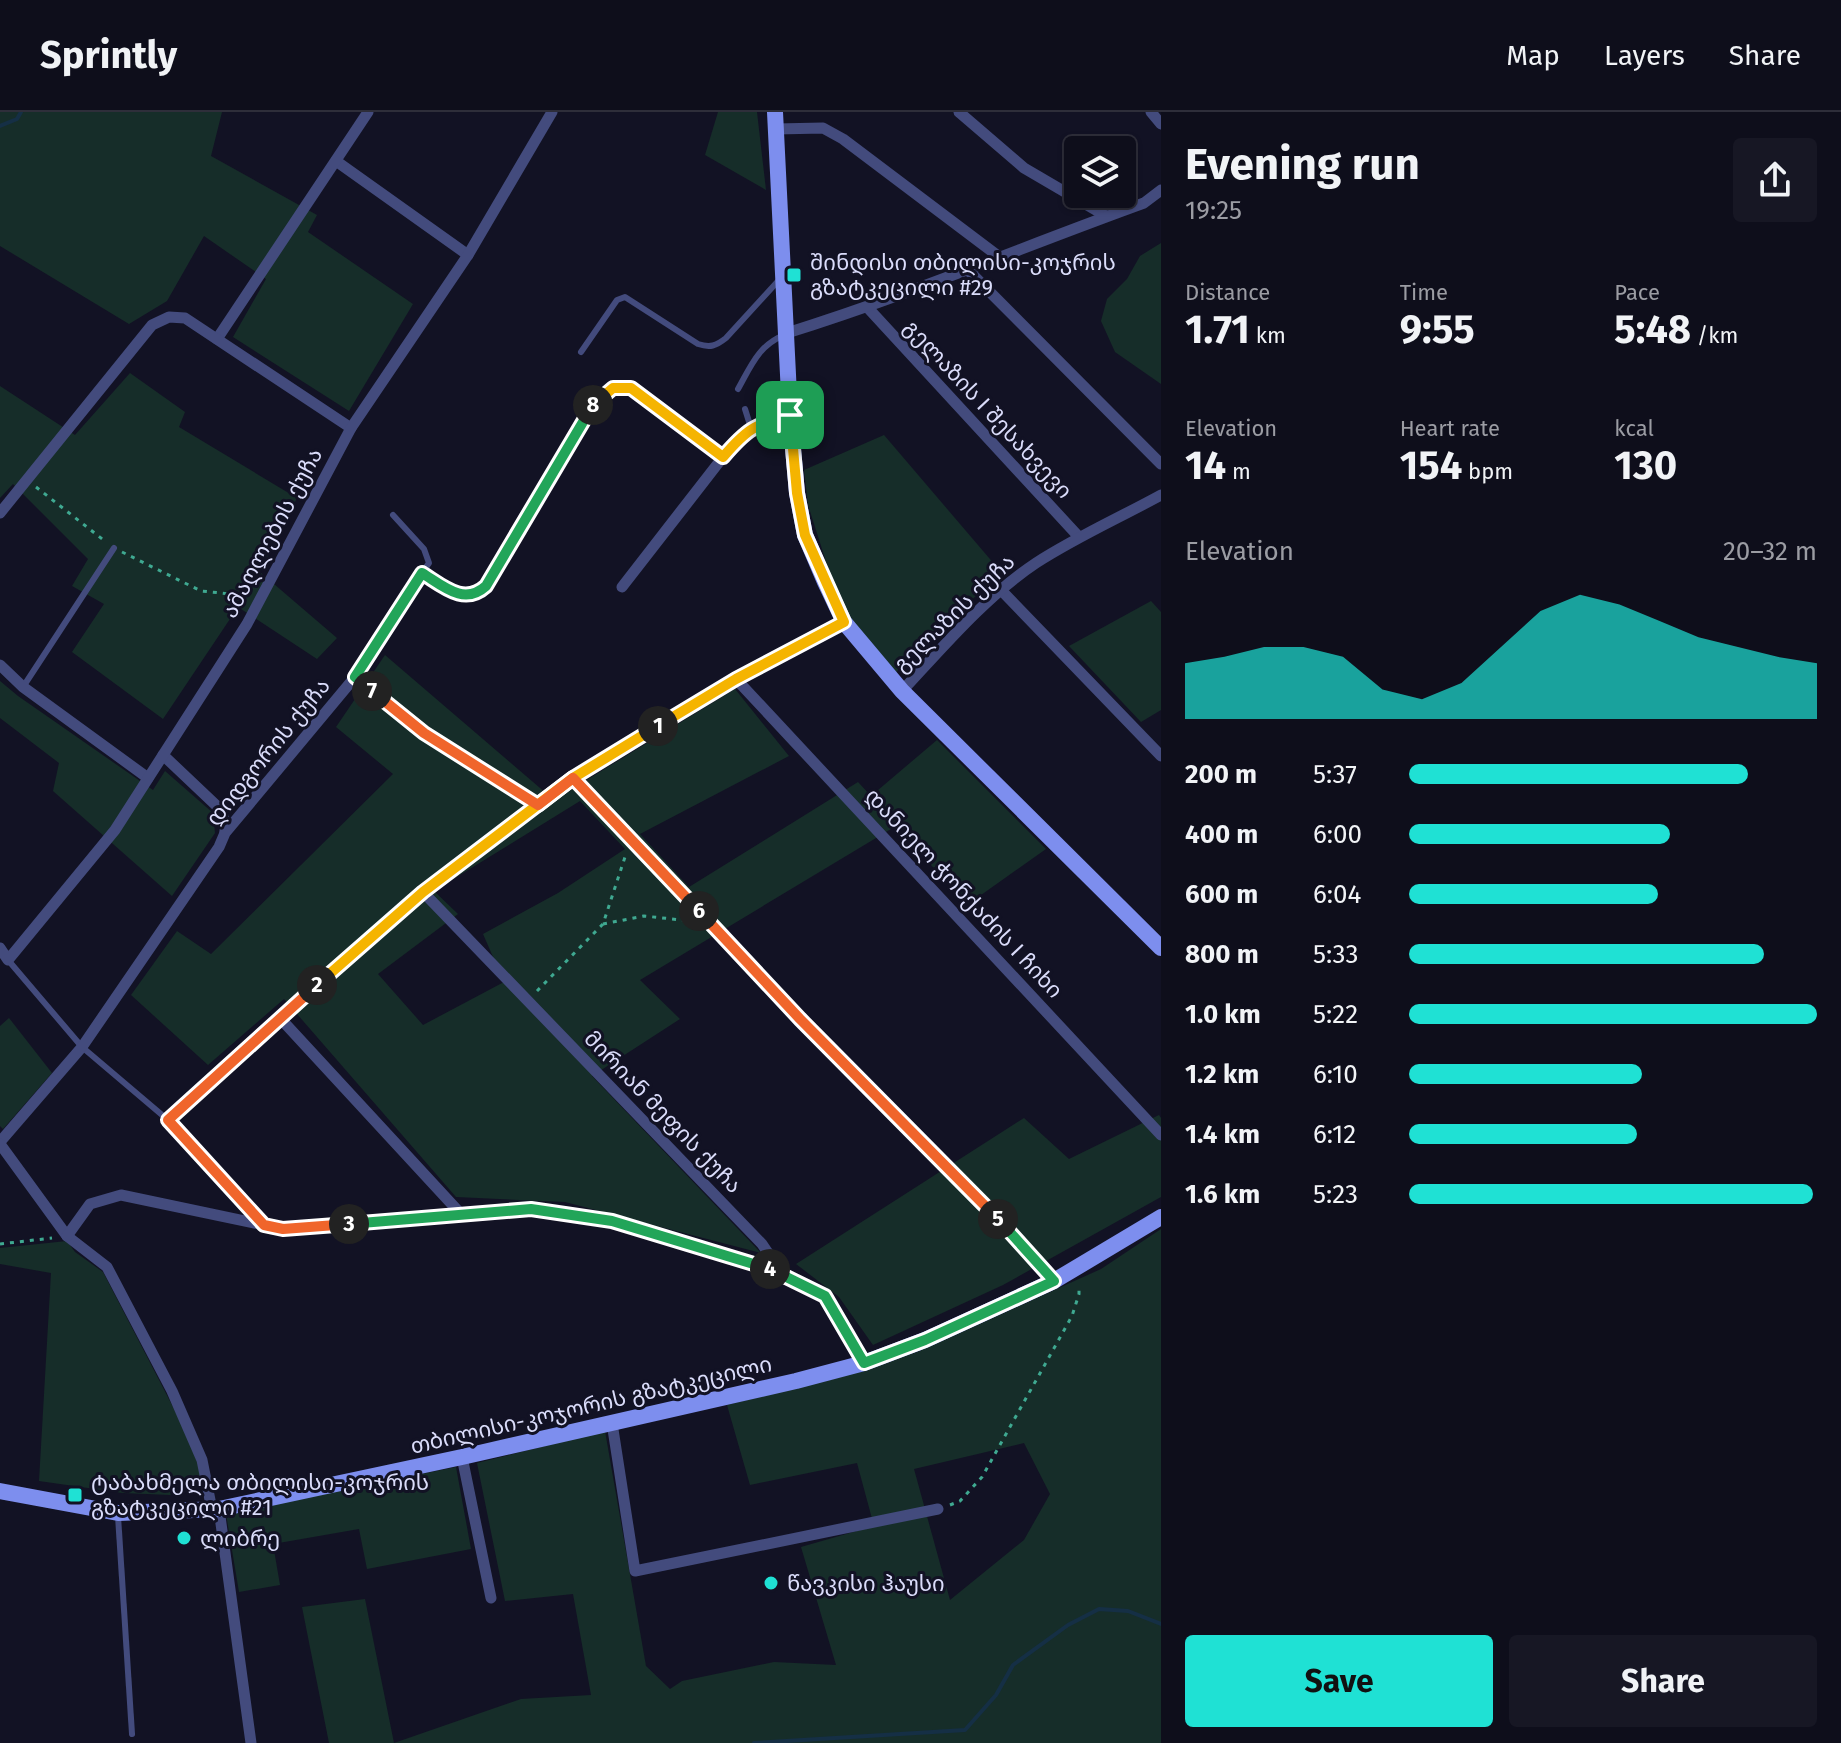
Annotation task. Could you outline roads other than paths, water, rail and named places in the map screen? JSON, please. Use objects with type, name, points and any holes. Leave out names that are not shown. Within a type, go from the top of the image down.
[{"type":"main road","points":[[776,120],[790,415],[797,493],[805,535],[844,622],[902,691],[1161,948]]},
{"type":"main road","name":"თბილისი-კოჯორის გზატკეცილი","points":[[0,1491],[118,1513],[216,1510],[612,1423],[864,1363],[925,1340],[1054,1281],[1161,1217]]},
{"type":"street","points":[[217,339],[368,112]]},
{"type":"street","name":"ამაღლების ქუჩა","points":[[8,960],[115,830],[247,624],[351,428],[468,255],[552,112]]},
{"type":"street","points":[[959,112],[1024,168],[1106,216]]},
{"type":"street","points":[[1151,112],[1161,124]]},
{"type":"street","points":[[776,120],[823,128],[843,139],[1002,259]]},
{"type":"street","points":[[336,161],[468,255]]},
{"type":"street","points":[[787,333],[868,308],[1002,259],[1144,203],[1161,190]]},
{"type":"street","points":[[969,271],[1161,464]]},
{"type":"street","name":"გელაზის I შესახვევი","points":[[868,308],[1079,537]]},
{"type":"street","points":[[2,507],[152,325],[169,317],[185,318],[351,428]]},
{"type":"street","points":[[422,573],[456,594],[478,594],[486,586],[596,400],[613,388],[631,388],[723,457]]},
{"type":"street","points":[[622,587],[723,457],[751,428],[790,415]]},
{"type":"street","name":"გელაზის ქუჩა","points":[[902,691],[1001,590],[1034,564],[1161,495]]},
{"type":"street","name":"დიდგორის ქუჩა","points":[[0,1143],[82,1047],[219,847],[225,833],[355,677],[422,573]]},
{"type":"street","points":[[1001,590],[1161,756]]},
{"type":"street","points":[[264,1225],[168,1120],[423,892],[573,778],[736,679],[844,622]]},
{"type":"street","points":[[0,665],[23,687],[148,778]]},
{"type":"street","points":[[355,677],[424,733],[538,805]]},
{"type":"street","name":"დანიელ ჭონქაძის I ჩიხი","points":[[736,679],[1161,1135]]},
{"type":"street","points":[[163,755],[220,809],[225,821],[225,833]]},
{"type":"street","points":[[573,778],[800,1019],[972,1191],[1054,1281]]},
{"type":"street","name":"მირიან მეფის ქუჩა","points":[[423,892],[762,1244],[781,1272],[825,1296],[864,1363]]},
{"type":"street","points":[[0,948],[8,960]]},
{"type":"street","points":[[280,1018],[460,1213]]},
{"type":"street","points":[[0,1143],[67,1236],[107,1267],[172,1391],[202,1460],[216,1510],[251,1743]]},
{"type":"street","points":[[67,1236],[90,1204],[121,1195],[283,1229],[531,1209],[612,1221],[781,1272]]},
{"type":"street","points":[[612,1423],[635,1571],[938,1509]]},
{"type":"street","points":[[462,1457],[491,1598]]},
{"type":"lane","points":[[581,352],[620,297],[628,298],[698,344],[707,347],[716,345],[784,274]]},
{"type":"lane","points":[[738,389],[768,342],[787,333]]},
{"type":"lane","points":[[745,409],[751,428]]},
{"type":"lane","points":[[393,515],[427,554],[429,563],[422,573]]},
{"type":"lane","points":[[23,687],[114,548]]},
{"type":"lane","points":[[8,960],[82,1047],[168,1120]]},
{"type":"lane","points":[[118,1513],[132,1734]]},
{"type":"waterway","points":[[0,126],[17,119],[21,112]]},
{"type":"waterway","points":[[754,1743],[965,1730],[996,1695],[1013,1665],[1068,1625],[1099,1609],[1128,1611],[1161,1624]]},
{"type":"place","name":"შინდისი თბილისი-კოჯრის გზატკეცილი #29","points":[[794,275]]},
{"type":"place","name":"ტაბახმელა თბილისი-კოჯრის გზატკეცილი #21","points":[[75,1495]]},
{"type":"place","name":"ლიბრე","points":[[184,1538]]},
{"type":"place","name":"წავკისი ჰაუსი","points":[[771,1583]]}]
